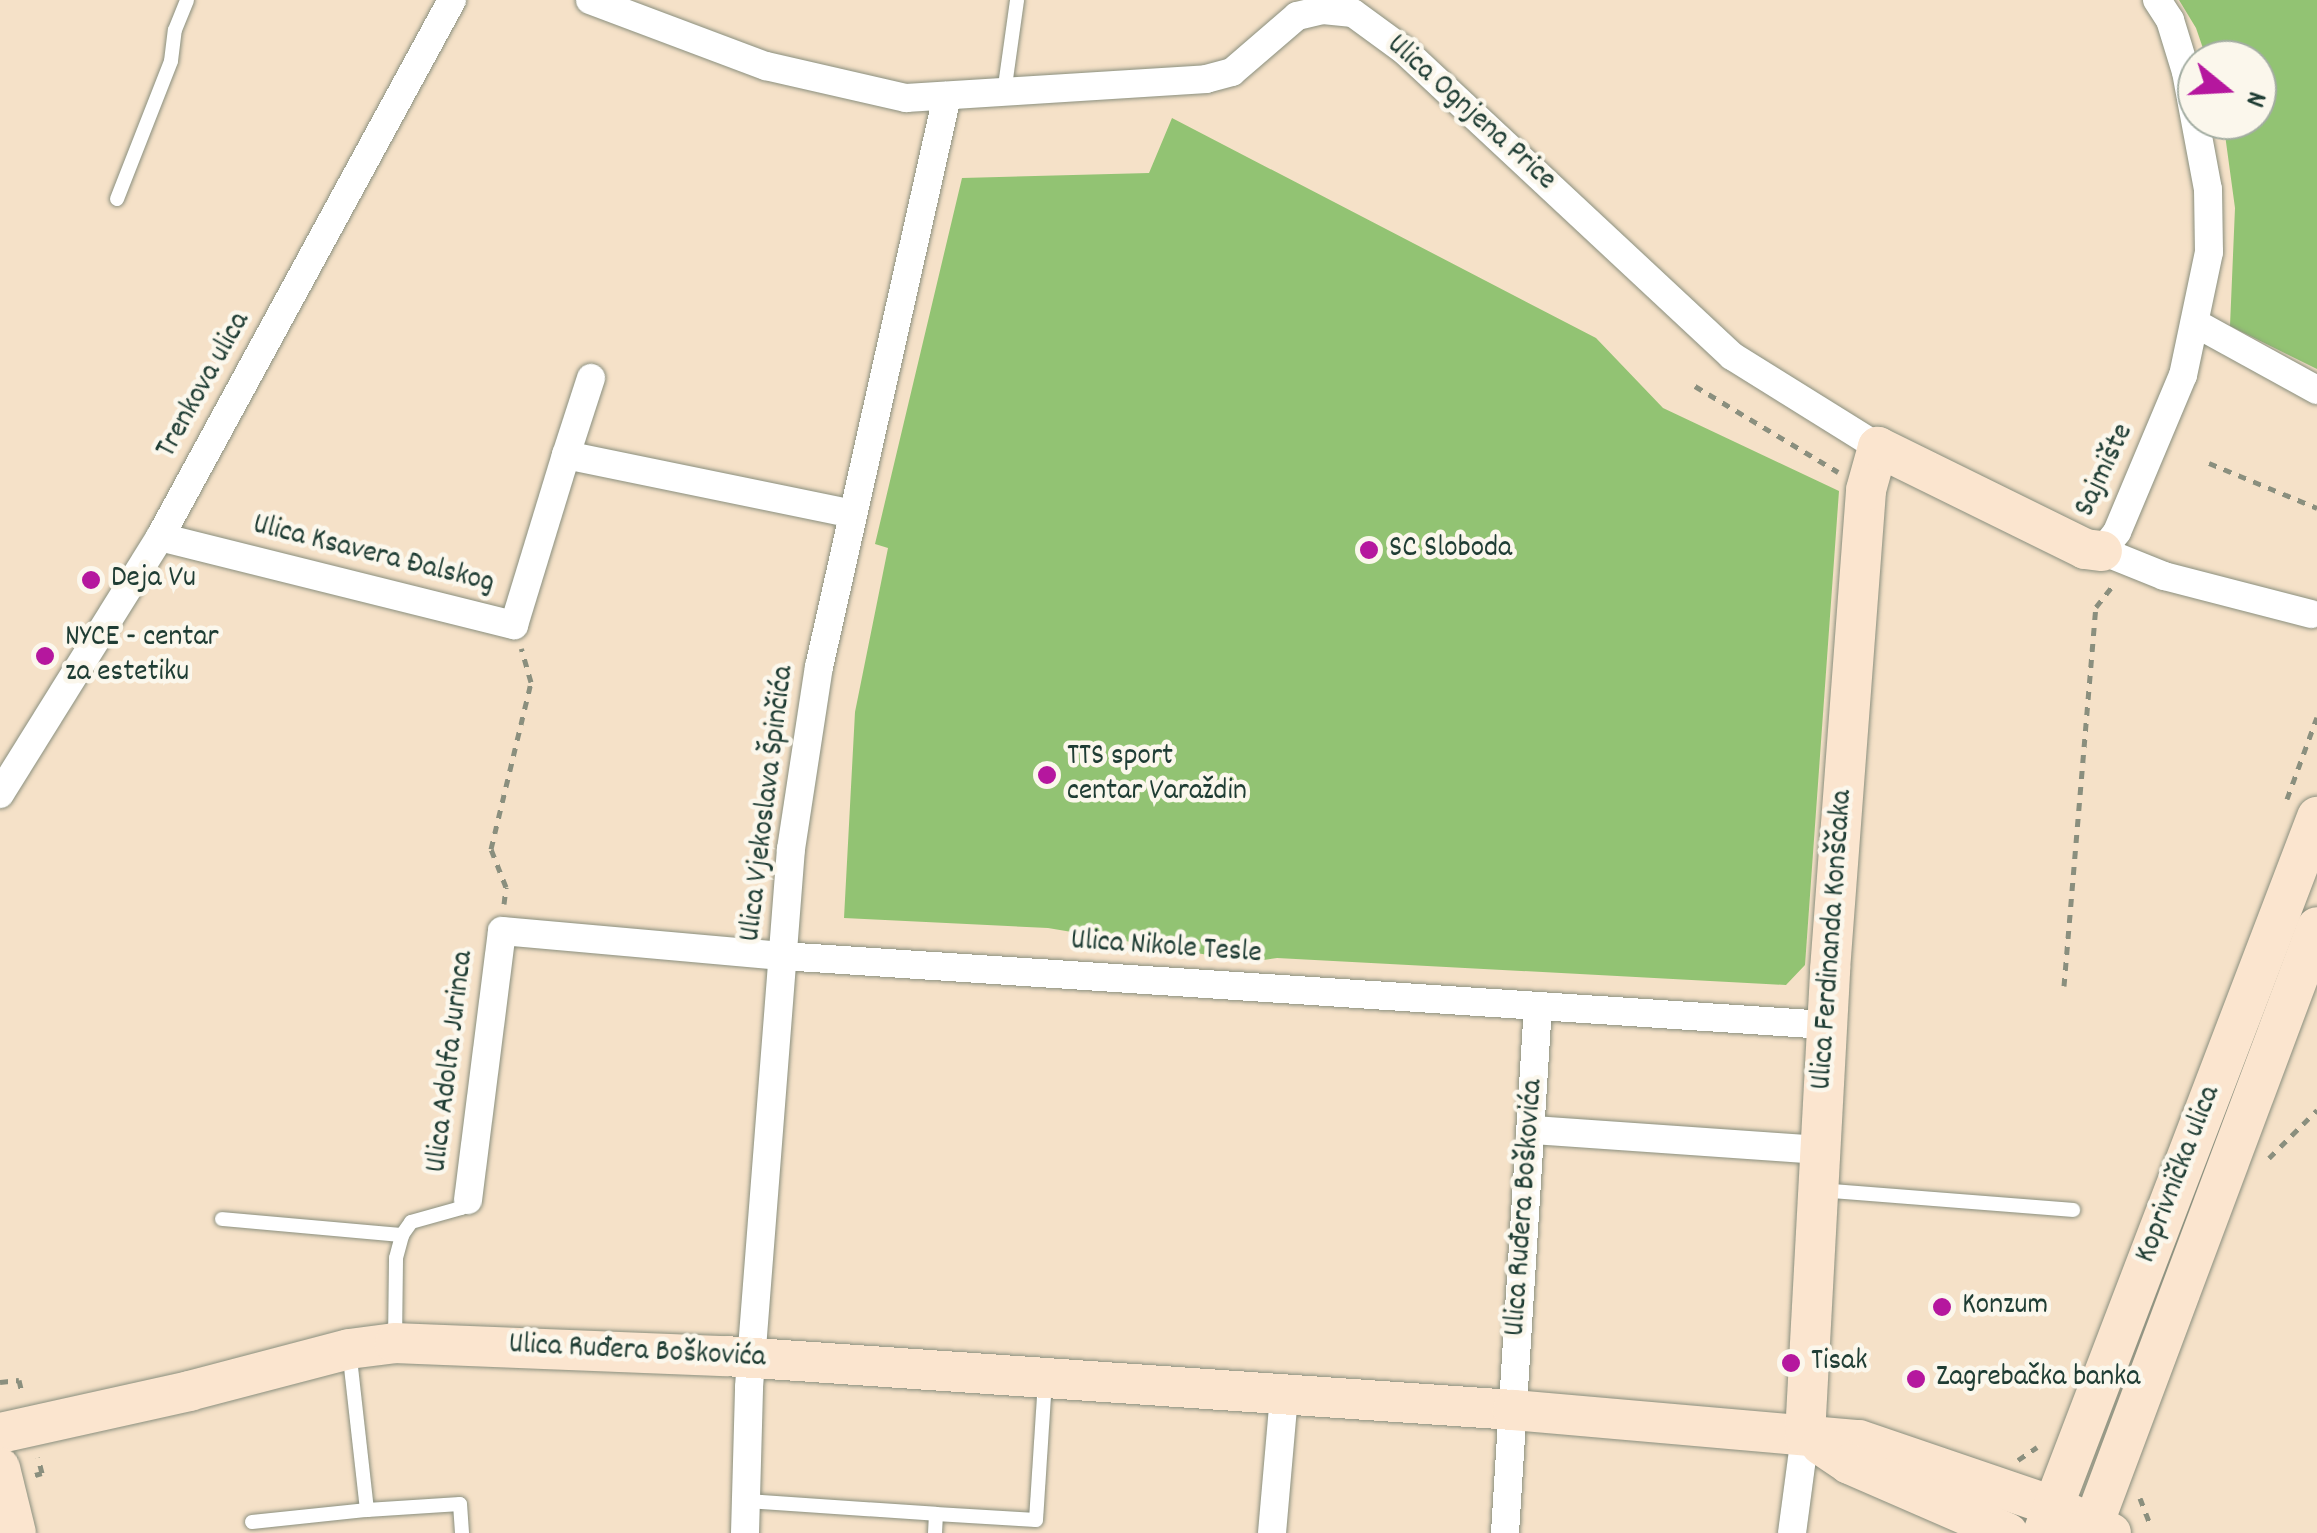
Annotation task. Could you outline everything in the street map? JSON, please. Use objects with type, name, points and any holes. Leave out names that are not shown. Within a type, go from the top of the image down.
[{"type":"street","name":"Trenkova ulica","points":[[0,794],[160,537],[452,0]]},
{"type":"street","name":"Ulica Ognjena Price","points":[[590,0],[766,66],[906,98],[1206,79],[1232,72],[1294,8],[1352,13],[1405,51],[1732,356],[1878,447],[2085,549],[2116,557]]},
{"type":"street","name":"Sajmište","points":[[2116,557],[2116,532],[2183,375],[2209,252],[2208,188],[2186,72],[2170,20],[2157,0]]},
{"type":"street","name":"Ulica Vjekoslava Špinčića","points":[[745,1533],[751,1358],[791,850],[819,666],[947,96]]},
{"type":"street","points":[[2195,323],[2317,390]]},
{"type":"street","name":"Ulica Ksavera Đalskog","points":[[160,537],[514,625],[591,378]]},
{"type":"street","name":"Ulica Ferdinanda Konščaka","points":[[1805,1435],[1826,1025],[1866,490],[1878,447]]},
{"type":"street","points":[[566,455],[853,514]]},
{"type":"street","points":[[2116,557],[2311,614]]},
{"type":"street","name":"Koprivnička ulica","points":[[2048,1520],[2317,817]]},
{"type":"street","name":"Koprivnička ulica","points":[[2098,1530],[2317,927]]},
{"type":"street","name":"Ulica Nikole Tesle","points":[[502,932],[782,956],[1826,1025]]},
{"type":"street","name":"Ulica Adolfa Jurinca","points":[[468,1200],[502,932]]},
{"type":"street","name":"Ulica Ruđera Boškovića","points":[[1505,1533],[1538,1006]]},
{"type":"street","points":[[1533,1130],[1820,1150]]},
{"type":"street","name":"Ulica Ruđera Boškovića","points":[[0,1433],[349,1349],[395,1343],[751,1358],[1514,1410],[1859,1440],[2048,1520],[2098,1530]]},
{"type":"street","points":[[1272,1533],[1284,1395]]},
{"type":"street","points":[[1792,1533],[1805,1435]]},
{"type":"street","name":"Ulica Ruđera Boškovića","points":[[1805,1435],[1849,1464],[2008,1533]]},
{"type":"street","points":[[0,1468],[16,1533]]},
{"type":"lane","points":[[117,199],[172,61],[175,30],[187,0]]},
{"type":"lane","points":[[1004,92],[1016,0]]},
{"type":"lane","points":[[1818,1190],[2073,1210]]},
{"type":"lane","points":[[395,1343],[396,1258],[402,1235],[411,1222],[461,1208],[468,1200]]},
{"type":"lane","points":[[222,1218],[402,1235]]},
{"type":"lane","points":[[349,1349],[368,1510]]},
{"type":"lane","points":[[747,1501],[1036,1520],[1045,1378]]},
{"type":"lane","points":[[252,1522],[460,1504],[462,1533]]},
{"type":"lane","points":[[935,1533],[936,1514]]},
{"type":"path","points":[[2209,463],[2317,508]]},
{"type":"path","points":[[2064,986],[2096,607],[2116,557]]},
{"type":"path","points":[[502,932],[506,887],[492,849],[531,682],[514,625]]},
{"type":"path","points":[[2266,1160],[2317,1110]]},
{"type":"path","points":[[2015,1461],[2034,1452],[2041,1442]]},
{"type":"path","points":[[2142,1488],[2140,1498],[2150,1524]]},
{"type":"green space","points":[[2179,0],[2317,0],[2317,369],[2230,326],[2235,208],[2226,140],[2277,140],[2277,40],[2200,40]]},
{"type":"green space","name":"SC Sloboda","points":[[1172,118],[1596,338],[1663,408],[1839,491],[1805,965],[1786,985],[1277,958],[1250,962],[1048,928],[844,918],[855,712],[888,548],[875,544],[962,178],[1149,173]]},
{"type":"place","name":"SC Sloboda","points":[[1369,550]]},
{"type":"place","name":"Deja Vu","points":[[91,580]]},
{"type":"place","name":"NYCE - centar za estetiku","points":[[45,656]]},
{"type":"place","name":"TTS sport centar Varaždin","points":[[1047,775]]},
{"type":"place","name":"Konzum","points":[[1942,1307]]},
{"type":"place","name":"Tisak","points":[[1791,1363]]},
{"type":"place","name":"Zagrebačka banka","points":[[1916,1379]]}]
